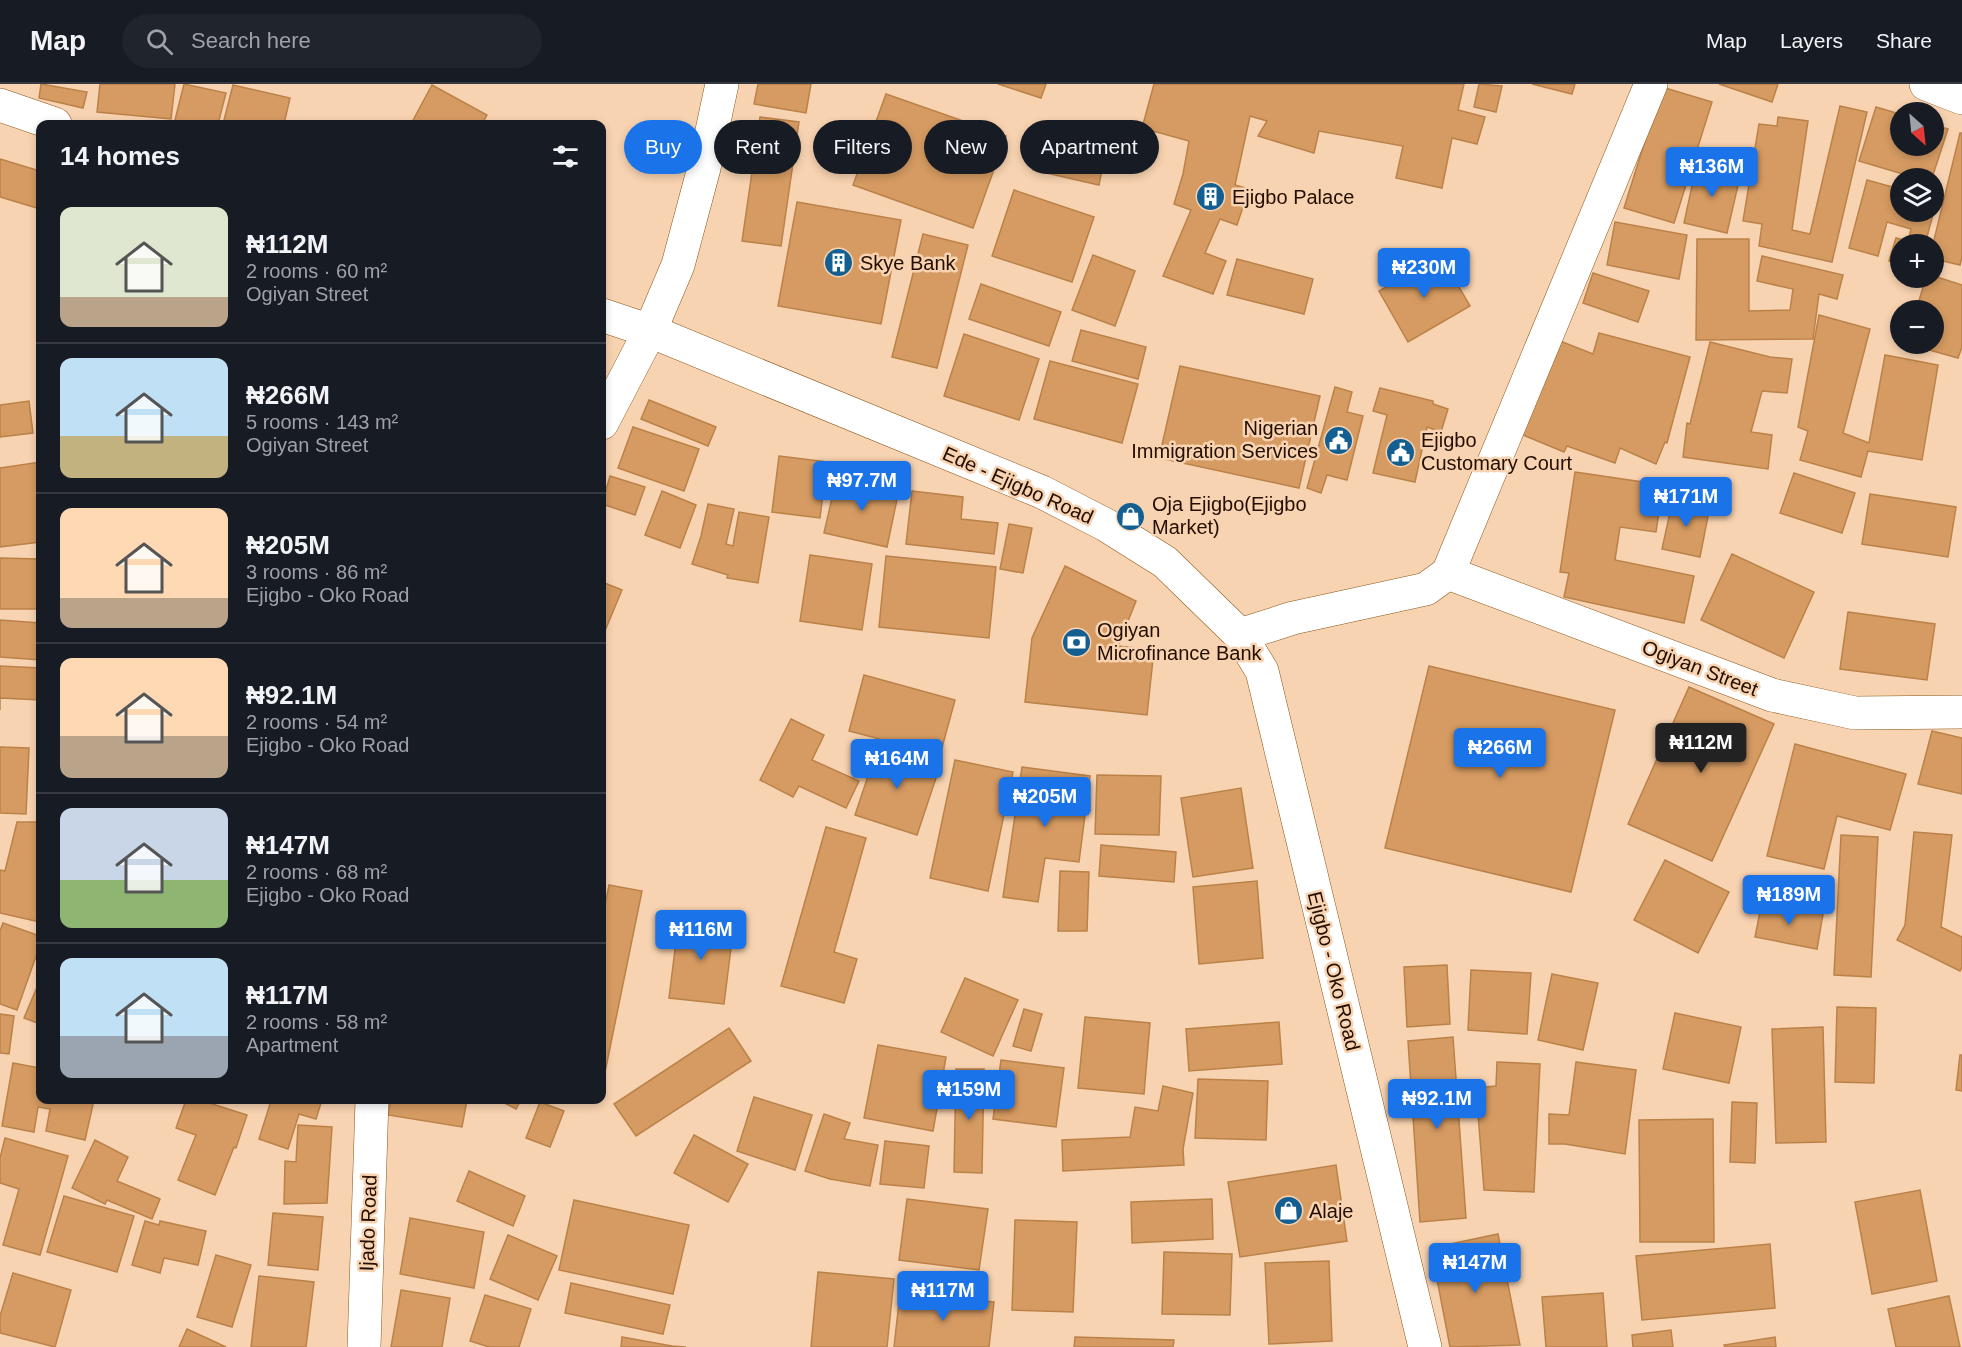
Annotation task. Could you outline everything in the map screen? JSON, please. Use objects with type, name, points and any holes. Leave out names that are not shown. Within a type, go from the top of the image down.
[{"type":"main road","points":[[606,415],[650,331],[678,265],[704,168],[722,84]]},
{"type":"main road","points":[[1240,636],[1293,618],[1426,589],[1448,573],[1651,84]]},
{"type":"main road","points":[[1926,84],[1962,98]]},
{"type":"main road","points":[[0,105],[43,120]]},
{"type":"main road","name":"Ede - Ejigbo Road","points":[[606,316],[650,331],[1042,492],[1106,525],[1165,562],[1240,636]]},
{"type":"main road","name":"Ogiyan Street","points":[[1448,573],[1772,695],[1855,713],[1962,712]]},
{"type":"main road","name":"Ejigbo - Oko Road","points":[[1240,636],[1262,671],[1425,1347]]},
{"type":"main road","name":"Ijado Road","points":[[364,1347],[372,1104]]},
{"type":"building","points":[[41,84],[87,92],[83,108],[39,98]]},
{"type":"building","points":[[100,84],[175,84],[171,119],[97,112]]},
{"type":"building","points":[[184,84],[226,93],[219,120],[175,120]]},
{"type":"building","points":[[758,84],[811,84],[806,113],[754,104]]},
{"type":"building","points":[[998,84],[1046,84],[1041,98]]},
{"type":"building","name":"Ejigbo Palace","points":[[1154,84],[1464,84],[1458,110],[1485,117],[1477,144],[1452,138],[1442,188],[1396,178],[1403,146],[1319,131],[1314,153],[1258,136],[1267,121],[1250,116],[1235,185],[1249,189],[1237,225],[1220,219],[1205,253],[1226,261],[1213,294],[1163,276],[1191,210],[1174,204],[1183,174],[1189,141],[1159,133],[1159,120],[1144,120]]},
{"type":"building","points":[[1479,84],[1502,86],[1496,112],[1474,107]]},
{"type":"building","points":[[1532,84],[1575,84],[1572,94]]},
{"type":"building","points":[[1719,84],[1778,84],[1772,102]]},
{"type":"building","points":[[233,85],[290,98],[285,120],[224,120]]},
{"type":"building","points":[[432,85],[487,115],[484,120],[413,120]]},
{"type":"building","points":[[1662,87],[1712,102],[1674,223],[1624,208]]},
{"type":"building","points":[[886,94],[960,120],[924,120],[924,174],[992,174],[973,228],[853,185],[857,174],[912,174],[912,120],[877,120]]},
{"type":"building","points":[[1840,106],[1867,112],[1832,262],[1759,246],[1762,224],[1743,221],[1759,124],[1777,126],[1778,117],[1808,121],[1792,230],[1810,234]]},
{"type":"building","points":[[1876,107],[1890,111],[1890,156],[1939,156],[1935,168],[1890,168],[1890,170],[1859,161]]},
{"type":"building","points":[[760,117],[783,120],[760,120]]},
{"type":"building","points":[[1944,128],[1948,129],[1944,141]]},
{"type":"building","points":[[1960,133],[1962,133],[1962,257],[1960,265],[1944,261],[1944,234],[1935,234],[1938,222],[1944,222],[1944,199]]},
{"type":"building","points":[[0,159],[36,170],[36,208],[0,197]]},
{"type":"building","points":[[1697,163],[1741,172],[1727,233],[1684,223]]},
{"type":"building","points":[[752,174],[791,174],[781,246],[742,241]]},
{"type":"building","points":[[1051,174],[1101,174],[1099,185]]},
{"type":"building","points":[[1867,180],[1890,186],[1890,222],[1931,222],[1928,234],[1910,234],[1911,229],[1887,222],[1878,256],[1849,248]]},
{"type":"building","points":[[1014,190],[1094,217],[1072,282],[992,256]]},
{"type":"building","name":"Skye Bank","points":[[797,202],[901,220],[881,324],[778,306]]},
{"type":"building","points":[[1615,222],[1687,235],[1679,279],[1607,265]]},
{"type":"building","points":[[923,234],[968,245],[937,368],[892,357]]},
{"type":"building","points":[[1697,239],[1749,239],[1749,311],[1790,310],[1793,289],[1757,281],[1762,256],[1843,275],[1837,299],[1819,294],[1813,339],[1696,340]]},
{"type":"building","points":[[1093,255],[1135,271],[1115,326],[1072,310]]},
{"type":"building","points":[[1441,256],[1470,306],[1408,342],[1379,291]]},
{"type":"building","points":[[1237,259],[1313,279],[1304,314],[1227,295]]},
{"type":"building","points":[[1593,273],[1649,291],[1638,322],[1583,303]]},
{"type":"building","points":[[1944,279],[1962,285],[1962,347],[1958,358],[1944,354],[1944,300],[1919,300],[1923,288],[1944,288]]},
{"type":"building","points":[[981,284],[1061,312],[1049,346],[969,319]]},
{"type":"building","points":[[1819,315],[1870,329],[1843,433],[1869,443],[1885,355],[1938,365],[1922,460],[1868,451],[1861,477],[1800,460],[1808,431],[1798,427]]},
{"type":"building","points":[[1081,330],[1146,347],[1138,379],[1072,361]]},
{"type":"building","points":[[1599,333],[1690,357],[1667,443],[1665,442],[1656,464],[1620,448],[1615,463],[1567,446],[1564,452],[1516,432],[1555,339],[1593,354]]},
{"type":"building","points":[[964,334],[1039,359],[1019,420],[944,396]]},
{"type":"building","points":[[1710,342],[1770,357],[1792,359],[1787,393],[1762,391],[1751,432],[1772,435],[1768,469],[1683,457],[1687,423],[1690,424]]},
{"type":"building","points":[[1050,361],[1138,384],[1122,443],[1034,419]]},
{"type":"building","points":[[1180,366],[1320,396],[1299,488],[1159,458]]},
{"type":"building","name":"Nigerian Immigration Services","points":[[1335,387],[1352,392],[1347,412],[1363,416],[1347,480],[1327,475],[1321,493],[1307,488]]},
{"type":"building","name":"Ejigbo Customary Court","points":[[1380,388],[1433,401],[1433,404],[1448,409],[1441,432],[1427,427],[1415,482],[1373,473],[1387,415],[1373,411]]},
{"type":"building","points":[[649,400],[716,427],[708,446],[641,419]]},
{"type":"building","points":[[29,401],[33,433],[0,437],[0,405]]},
{"type":"building","points":[[633,427],[699,449],[684,491],[618,468]]},
{"type":"building","points":[[779,456],[827,462],[820,518],[772,512]]},
{"type":"building","points":[[36,463],[36,542],[0,547],[0,468]]},
{"type":"building","points":[[1575,472],[1663,485],[1656,532],[1620,527],[1615,560],[1694,576],[1684,623],[1564,597],[1569,573],[1560,572]]},
{"type":"building","points":[[1794,473],[1855,493],[1842,533],[1780,513]]},
{"type":"building","points":[[610,476],[645,487],[635,515],[606,505],[606,490]]},
{"type":"building","points":[[837,476],[899,490],[887,547],[824,533]]},
{"type":"building","points":[[662,491],[696,505],[680,548],[645,535]]},
{"type":"building","points":[[912,491],[963,497],[961,519],[998,523],[994,554],[906,544]]},
{"type":"building","points":[[1870,494],[1956,507],[1948,557],[1862,544]]},
{"type":"building","points":[[1673,499],[1710,506],[1700,557],[1662,549]]},
{"type":"building","points":[[708,504],[734,509],[726,544],[733,546],[739,512],[769,517],[758,583],[727,578],[728,575],[692,564]]},
{"type":"building","points":[[1009,524],[1032,528],[1023,573],[1000,569]]},
{"type":"building","points":[[1732,554],[1814,592],[1784,658],[1701,620]]},
{"type":"building","points":[[810,555],[872,564],[862,630],[800,621]]},
{"type":"building","points":[[886,556],[996,567],[989,638],[879,627]]},
{"type":"building","points":[[0,558],[36,559],[36,609],[0,609]]},
{"type":"building","name":"Ogiyan Microfinance Bank","points":[[1065,566],[1136,601],[1118,646],[1154,650],[1147,715],[1025,702],[1032,638]]},
{"type":"building","points":[[606,584],[622,590],[606,628]]},
{"type":"building","points":[[1848,612],[1935,624],[1927,680],[1840,669]]},
{"type":"building","points":[[0,620],[36,623],[36,660],[0,657]]},
{"type":"building","points":[[0,666],[36,668],[36,700],[0,698]]},
{"type":"building","points":[[1429,666],[1615,710],[1571,892],[1385,848]]},
{"type":"building","points":[[864,675],[955,700],[940,755],[849,731]]},
{"type":"building","points":[[1689,687],[1774,724],[1712,861],[1628,824]]},
{"type":"building","points":[[791,719],[824,735],[812,760],[859,781],[846,808],[799,786],[793,797],[760,780]]},
{"type":"building","points":[[1932,731],[1962,738],[1962,794],[1918,784]]},
{"type":"building","points":[[1795,744],[1906,774],[1890,830],[1837,816],[1824,869],[1767,856]]},
{"type":"building","points":[[878,746],[940,766],[917,835],[855,815]]},
{"type":"building","points":[[0,747],[29,748],[26,814],[0,813]]},
{"type":"building","points":[[955,760],[1013,772],[988,891],[930,878]]},
{"type":"building","points":[[1022,767],[1090,776],[1079,862],[1045,858],[1038,902],[1003,897]]},
{"type":"building","points":[[1097,775],[1161,776],[1159,835],[1095,834]]},
{"type":"building","points":[[1241,788],[1253,868],[1193,877],[1181,798]]},
{"type":"building","points":[[17,822],[36,822],[36,921],[0,913],[0,870],[5,871]]},
{"type":"building","points":[[826,827],[866,838],[834,952],[857,959],[844,1003],[781,986]]},
{"type":"building","points":[[1914,832],[1952,835],[1941,927],[1962,937],[1960,971],[1897,940],[1905,925]]},
{"type":"building","points":[[1841,835],[1878,837],[1871,977],[1834,975]]},
{"type":"building","points":[[1101,845],[1176,852],[1174,882],[1099,876]]},
{"type":"building","points":[[1665,860],[1729,892],[1698,953],[1634,920]]},
{"type":"building","points":[[1060,871],[1089,872],[1087,931],[1058,931]]},
{"type":"building","points":[[1257,881],[1263,958],[1199,964],[1193,887]]},
{"type":"building","points":[[609,885],[642,891],[606,1067],[606,900]]},
{"type":"building","points":[[1762,902],[1823,914],[1817,949],[1755,937]]},
{"type":"building","points":[[679,917],[734,924],[724,1004],[669,998]]},
{"type":"building","points":[[3,923],[36,935],[36,956],[17,1010],[0,1004],[0,931]]},
{"type":"building","points":[[1447,965],[1450,1024],[1407,1027],[1404,967]]},
{"type":"building","points":[[1471,970],[1531,973],[1527,1034],[1468,1030]]},
{"type":"building","points":[[1552,974],[1598,983],[1583,1050],[1538,1040]]},
{"type":"building","points":[[965,978],[1018,1000],[993,1056],[941,1032]]},
{"type":"building","points":[[36,990],[36,1022],[24,1018]]},
{"type":"building","points":[[1837,1007],[1876,1008],[1874,1083],[1835,1082]]},
{"type":"building","points":[[1024,1009],[1042,1014],[1031,1051],[1013,1046]]},
{"type":"building","points":[[1675,1013],[1741,1027],[1729,1083],[1663,1069]]},
{"type":"building","points":[[0,1014],[14,1016],[9,1054],[0,1053]]},
{"type":"building","points":[[1085,1017],[1150,1023],[1144,1094],[1078,1088]]},
{"type":"building","points":[[1279,1022],[1282,1064],[1189,1071],[1186,1029]]},
{"type":"building","points":[[1823,1027],[1826,1142],[1776,1143],[1772,1029]]},
{"type":"building","points":[[729,1028],[751,1061],[636,1136],[614,1104]]},
{"type":"building","points":[[1453,1037],[1466,1218],[1420,1222],[1408,1041]]},
{"type":"building","points":[[878,1045],[946,1057],[933,1131],[864,1118]]},
{"type":"building","points":[[1960,1055],[1962,1055],[1962,1091],[1956,1090]]},
{"type":"building","points":[[1001,1060],[1064,1068],[1056,1127],[993,1119]]},
{"type":"building","points":[[1497,1062],[1540,1064],[1534,1192],[1484,1190],[1476,1088],[1496,1086]]},
{"type":"building","points":[[1576,1062],[1636,1070],[1625,1154],[1565,1144],[1549,1144],[1549,1114],[1569,1115]]},
{"type":"building","points":[[13,1063],[36,1067],[36,1104],[93,1104],[85,1140],[46,1131],[50,1109],[38,1107],[34,1132],[2,1126]]},
{"type":"building","points":[[956,1069],[984,1069],[982,1173],[954,1172]]},
{"type":"building","points":[[1198,1079],[1268,1081],[1266,1140],[1195,1138]]},
{"type":"building","points":[[1163,1086],[1193,1093],[1183,1149],[1184,1165],[1063,1171],[1062,1140],[1130,1137],[1135,1107],[1158,1111]]},
{"type":"building","points":[[754,1097],[812,1115],[795,1170],[737,1151]]},
{"type":"building","points":[[1732,1102],[1757,1103],[1755,1163],[1730,1162]]},
{"type":"building","points":[[185,1104],[213,1104],[247,1115],[236,1148],[234,1147],[215,1195],[178,1180],[196,1135],[176,1128]]},
{"type":"building","points":[[270,1104],[321,1104],[316,1119],[299,1114],[288,1149],[259,1139]]},
{"type":"building","points":[[390,1104],[466,1104],[462,1127],[388,1115]]},
{"type":"building","points":[[507,1104],[519,1104],[516,1109]]},
{"type":"building","points":[[539,1104],[564,1111],[550,1147],[526,1138]]},
{"type":"building","points":[[824,1114],[850,1123],[844,1139],[878,1145],[870,1186],[830,1179],[805,1171]]},
{"type":"building","points":[[1713,1119],[1714,1242],[1640,1242],[1639,1120]]},
{"type":"building","points":[[298,1125],[332,1127],[327,1203],[284,1204],[285,1161],[296,1162]]},
{"type":"building","points":[[694,1135],[748,1164],[728,1202],[674,1173]]},
{"type":"building","points":[[5,1138],[68,1156],[40,1255],[3,1245],[19,1189],[0,1183],[0,1158]]},
{"type":"building","points":[[95,1140],[128,1157],[117,1181],[160,1199],[152,1219],[107,1200],[105,1204],[72,1188]]},
{"type":"building","points":[[885,1141],[929,1146],[924,1188],[880,1184]]},
{"type":"building","name":"Alaje","points":[[1336,1165],[1347,1241],[1240,1257],[1228,1182]]},
{"type":"building","points":[[469,1171],[525,1196],[513,1226],[457,1201]]},
{"type":"building","points":[[1920,1190],[1937,1281],[1872,1294],[1855,1202]]},
{"type":"building","points":[[64,1196],[134,1216],[117,1272],[47,1252]]},
{"type":"building","points":[[907,1199],[988,1209],[979,1270],[899,1260]]},
{"type":"building","points":[[1212,1199],[1213,1239],[1132,1243],[1131,1202]]},
{"type":"building","points":[[574,1200],[689,1225],[673,1294],[559,1270]]},
{"type":"building","points":[[273,1213],[323,1217],[318,1270],[268,1265]]},
{"type":"building","points":[[410,1218],[484,1232],[474,1288],[400,1274]]},
{"type":"building","points":[[1015,1220],[1077,1222],[1073,1312],[1012,1310]]},
{"type":"building","points":[[145,1221],[159,1225],[160,1221],[206,1231],[198,1265],[164,1258],[160,1273],[132,1265]]},
{"type":"building","points":[[1498,1234],[1520,1345],[1450,1347],[1431,1248]]},
{"type":"building","points":[[508,1235],[557,1256],[538,1300],[490,1279]]},
{"type":"building","points":[[1770,1244],[1775,1308],[1642,1320],[1636,1256]]},
{"type":"building","points":[[1164,1252],[1232,1254],[1230,1315],[1162,1314]]},
{"type":"building","points":[[216,1255],[251,1265],[232,1327],[197,1317]]},
{"type":"building","points":[[1329,1261],[1332,1341],[1269,1344],[1265,1263]]},
{"type":"building","points":[[818,1272],[894,1279],[887,1347],[811,1347]]},
{"type":"building","points":[[13,1273],[71,1290],[55,1347],[0,1333],[0,1316]]},
{"type":"building","points":[[259,1276],[314,1282],[306,1347],[251,1347]]},
{"type":"building","points":[[571,1283],[670,1305],[663,1334],[565,1313]]},
{"type":"building","points":[[401,1290],[450,1298],[442,1347],[391,1347]]},
{"type":"building","points":[[900,1293],[994,1302],[989,1347],[894,1347]]},
{"type":"building","points":[[1603,1293],[1607,1347],[1546,1347],[1542,1297]]},
{"type":"building","points":[[485,1295],[531,1309],[519,1347],[489,1347],[470,1341]]},
{"type":"building","points":[[1949,1296],[1960,1347],[1896,1347],[1888,1309]]},
{"type":"building","points":[[187,1329],[226,1347],[179,1347]]},
{"type":"building","points":[[1671,1330],[1673,1347],[1633,1347],[1632,1335]]},
{"type":"building","points":[[622,1337],[672,1346],[686,1347],[621,1347]]},
{"type":"building","points":[[1075,1337],[1174,1340],[1173,1347],[1074,1347]]},
{"type":"building","points":[[1775,1337],[1776,1347],[1725,1347],[1724,1345]]},
{"type":"place","name":"Ejigbo Palace","points":[[1211,197]]},
{"type":"place","name":"Skye Bank","points":[[839,263]]},
{"type":"place","name":"Nigerian Immigration Services","points":[[1339,440]]},
{"type":"place","name":"Ejigbo Customary Court","points":[[1400,452]]},
{"type":"place","name":"Oja Ejigbo(Ejigbo Market)","points":[[1131,516]]},
{"type":"place","name":"Ogiyan Microfinance Bank","points":[[1076,642]]},
{"type":"place","name":"Alaje","points":[[1288,1211]]}]
